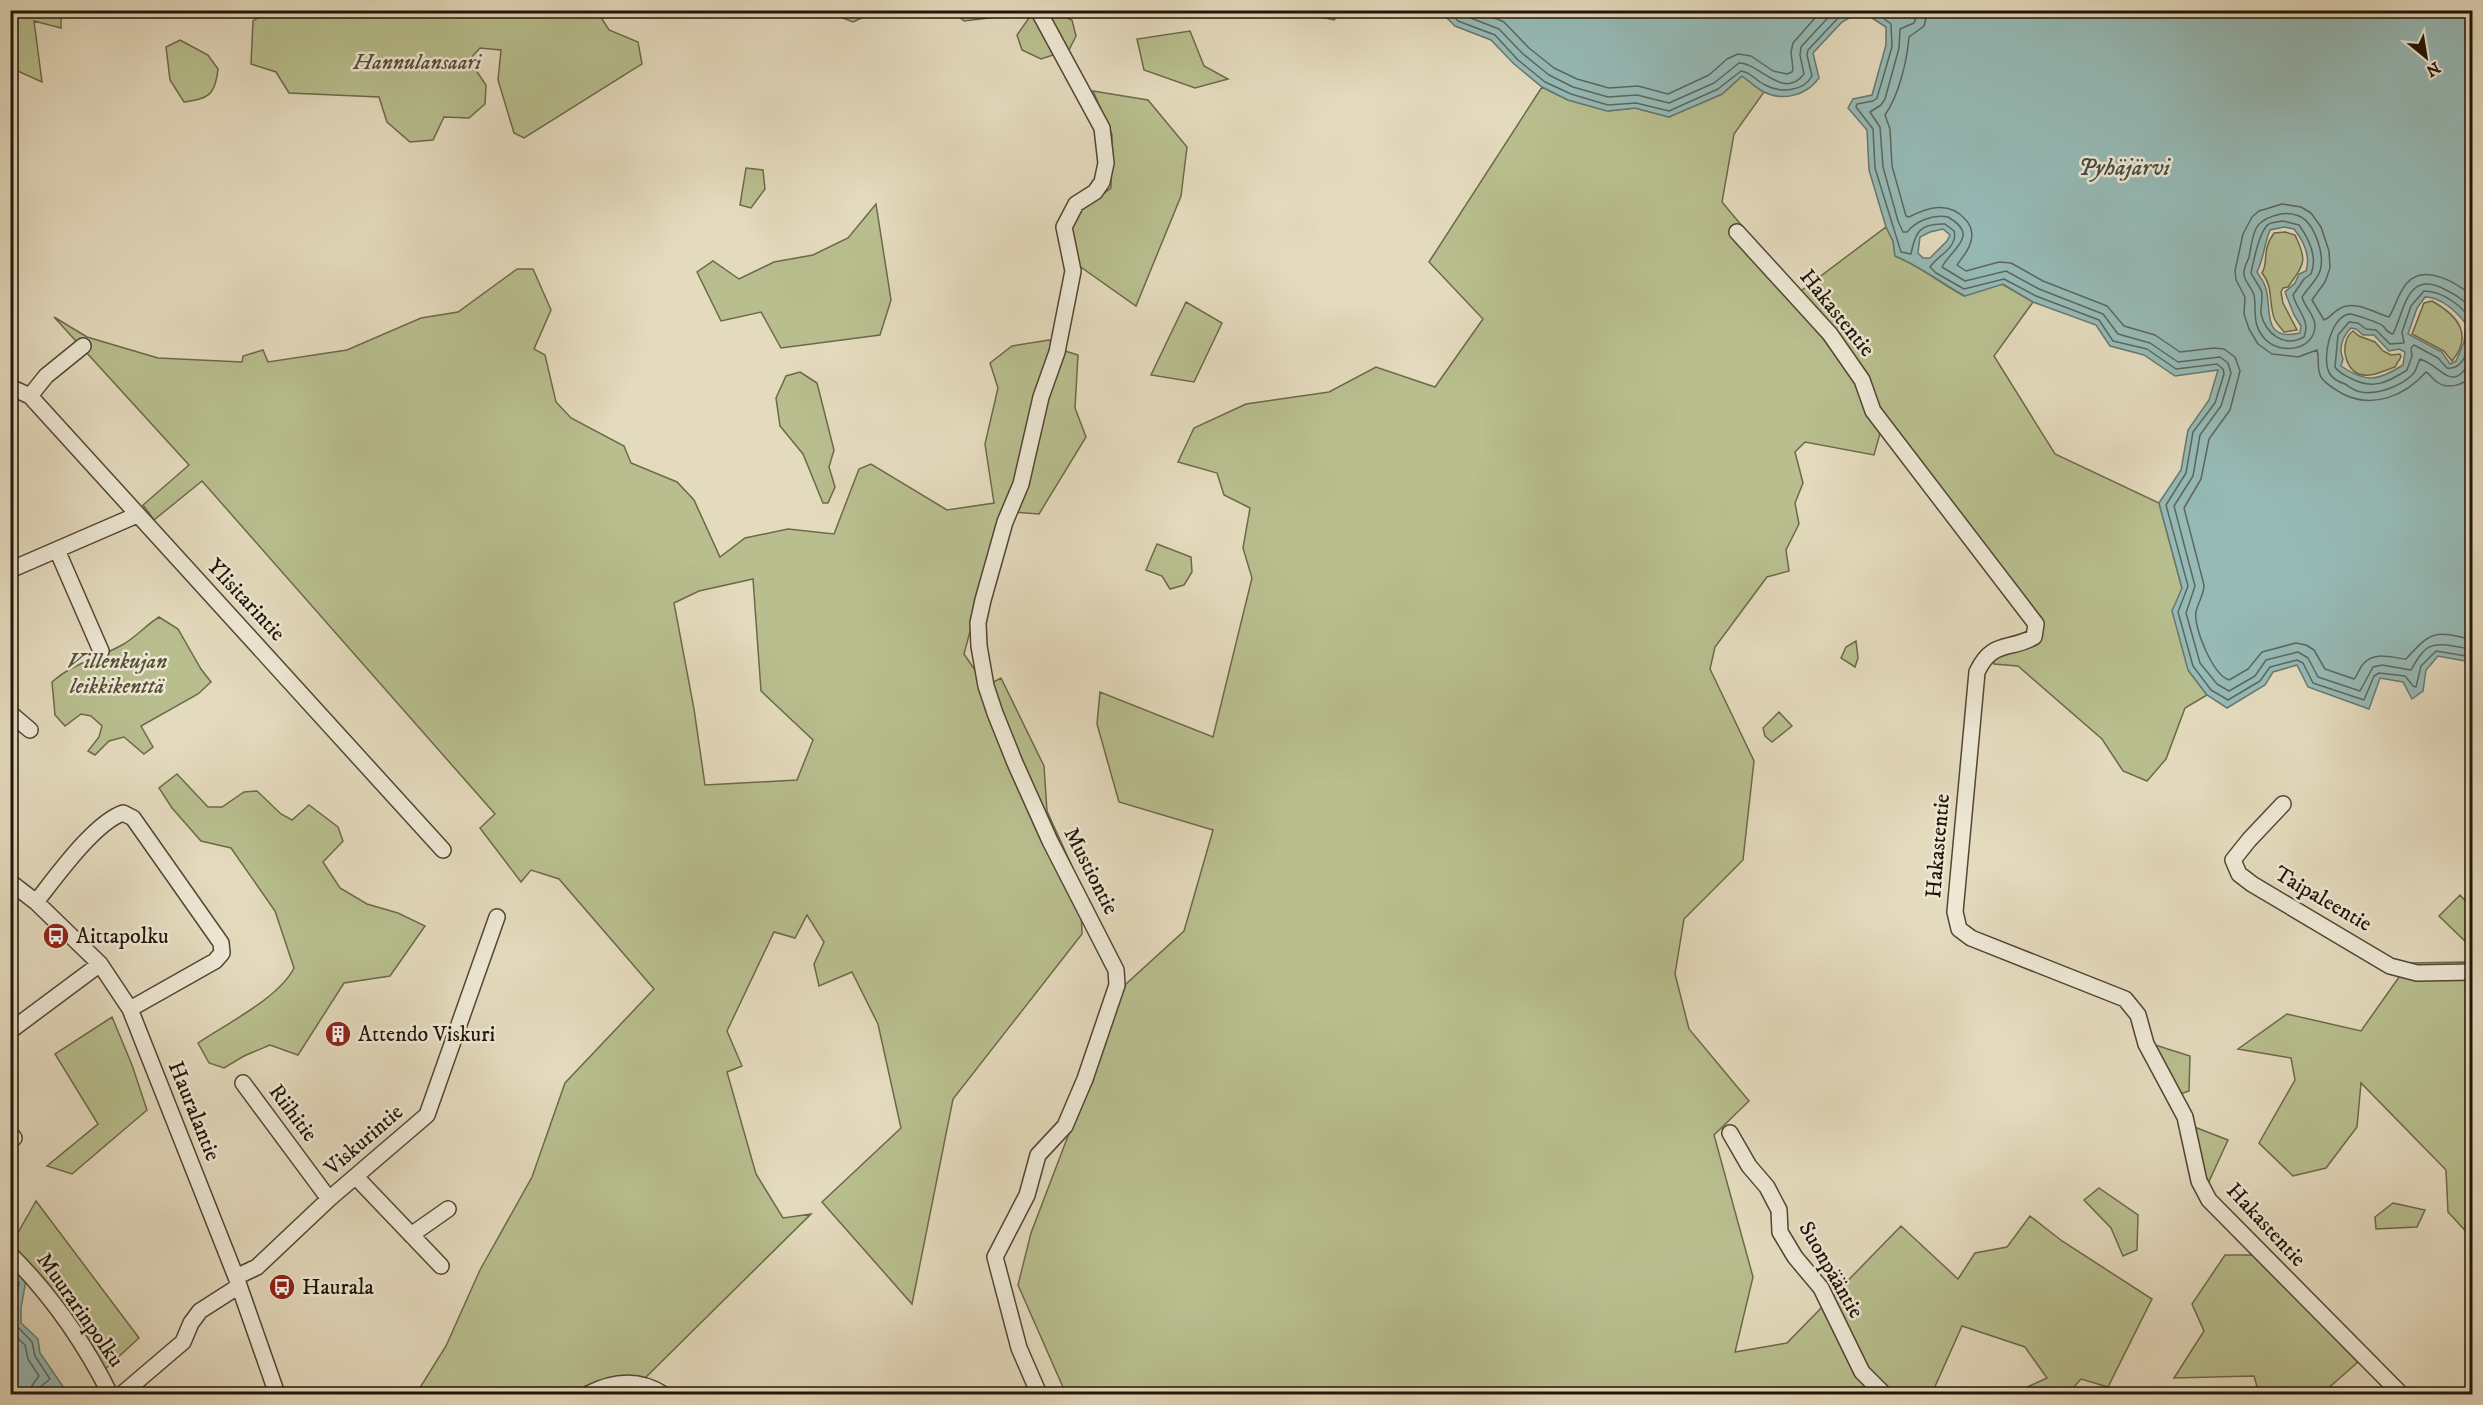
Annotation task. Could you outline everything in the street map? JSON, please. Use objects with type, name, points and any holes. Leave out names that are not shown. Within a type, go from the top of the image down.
[{"type":"street","name":"Mustiontie","points":[[1038,10],[1102,128],[1106,163],[1102,182],[1095,192],[1076,204],[1064,226],[1073,271],[1057,352],[1041,397],[1021,484],[1005,522],[978,623],[981,656],[995,713],[1050,841],[1111,960],[1117,977],[1117,985],[1104,1026],[1065,1126],[1038,1155],[1027,1195],[995,1257],[1019,1348],[1039,1395]]},
{"type":"street","name":"Hakastentie","points":[[1737,232],[1830,333],[1862,380],[1873,411],[2036,624],[2034,637],[2023,643],[1997,648],[1984,657],[1977,672],[1955,912],[1959,929],[1971,938],[2124,999],[2138,1015],[2146,1044],[2185,1117],[2199,1181],[2209,1200],[2401,1395]]},
{"type":"street","points":[[30,396],[46,376],[83,346]]},
{"type":"street","name":"Ylisitarintie","points":[[10,387],[30,396],[443,850]]},
{"type":"street","points":[[10,570],[137,515]]},
{"type":"street","points":[[57,550],[101,651]]},
{"type":"street","points":[[10,713],[30,730]]},
{"type":"street","name":"Taipaleentie","points":[[2283,804],[2249,840],[2234,860],[2239,874],[2390,966],[2417,973],[2472,972]]},
{"type":"street","points":[[36,902],[72,857],[110,820],[123,813],[133,818],[221,943],[222,953],[215,962],[130,1009]]},
{"type":"street","name":"Hauralantie","points":[[10,882],[36,902],[100,964],[130,1009],[237,1282],[277,1395]]},
{"type":"street","name":"Viskurintie","points":[[122,1395],[183,1342],[191,1323],[200,1311],[254,1268],[329,1199],[427,1115],[497,917]]},
{"type":"street","points":[[10,1031],[100,964]]},
{"type":"street","name":"Riihitie","points":[[243,1083],[329,1199]]},
{"type":"street","name":"Suonpääntie","points":[[1730,1133],[1749,1166],[1767,1187],[1779,1210],[1780,1232],[1795,1257],[1821,1288],[1862,1372],[1884,1395]]},
{"type":"street","points":[[356,1177],[441,1266]]},
{"type":"street","points":[[411,1235],[448,1209]]},
{"type":"street","name":"Muurarinpolku","points":[[10,1254],[32,1275],[58,1311],[88,1356],[110,1395]]},
{"type":"street","points":[[588,1395],[607,1385],[622,1382],[654,1388],[663,1395]]},
{"type":"green space","points":[[11,10],[61,11],[61,28],[34,21],[42,82],[11,68]]},
{"type":"green space","points":[[1343,10],[1334,20],[1294,11]]},
{"type":"green space","name":"Hannulansaari","points":[[260,11],[597,11],[609,30],[638,42],[642,64],[524,138],[514,133],[498,80],[501,50],[480,48],[469,60],[486,85],[485,104],[469,118],[444,117],[433,140],[410,142],[387,122],[379,97],[289,93],[276,72],[251,64],[253,21],[262,15]]},
{"type":"green space","points":[[825,11],[877,11],[853,22]]},
{"type":"green space","points":[[952,11],[1001,11],[997,17],[964,21]]},
{"type":"green space","points":[[1056,13],[1072,20],[1076,36],[1069,50],[1041,59],[1022,50],[1017,35],[1031,15]]},
{"type":"green space","points":[[1190,31],[1204,66],[1228,79],[1195,88],[1144,70],[1137,39]]},
{"type":"green space","points":[[180,40],[208,55],[218,69],[213,90],[205,97],[184,102],[170,80],[166,47]]},
{"type":"green space","points":[[1742,76],[1764,92],[1734,134],[1722,202],[1798,293],[1886,227],[1893,241],[1895,256],[1964,296],[2002,284],[2033,302],[1994,356],[2055,454],[2159,503],[2182,588],[2188,670],[2207,695],[2185,708],[2166,759],[2147,781],[2123,771],[2102,739],[2018,666],[1994,664],[1994,656],[2039,638],[1884,419],[1874,455],[1805,442],[1795,452],[1803,483],[1795,503],[1799,524],[1786,550],[1789,571],[1767,577],[1715,647],[1710,669],[1754,761],[1743,860],[1684,919],[1675,974],[1689,1029],[1749,1101],[1714,1135],[1753,1277],[1735,1352],[1787,1343],[1901,1226],[1958,1279],[1975,1253],[2007,1247],[2030,1216],[2062,1241],[2152,1299],[2108,1387],[2081,1379],[2070,1394],[2015,1394],[2047,1378],[2025,1347],[1962,1326],[1933,1391],[1935,1394],[1066,1394],[1018,1285],[1031,1233],[1126,984],[1184,931],[1213,830],[1119,802],[1097,724],[1100,692],[1213,737],[1252,578],[1243,548],[1250,508],[1224,495],[1217,473],[1178,462],[1194,428],[1246,404],[1329,392],[1376,367],[1435,387],[1483,319],[1429,262],[1542,87],[1568,100],[1609,111],[1635,108],[1669,117],[1722,94]]},
{"type":"green space","points":[[1093,91],[1148,100],[1187,147],[1181,196],[1136,306],[1078,265],[1072,232],[1073,216],[1111,188],[1112,135]]},
{"type":"green space","points":[[746,168],[763,170],[765,189],[751,208],[740,205]]},
{"type":"green space","points":[[876,204],[891,300],[880,335],[781,348],[761,312],[721,321],[697,272],[713,261],[739,279],[774,262],[813,255],[848,238]]},
{"type":"green space","points":[[2285,232],[2295,235],[2303,257],[2298,273],[2288,287],[2283,288],[2281,292],[2283,303],[2297,330],[2284,332],[2275,320],[2270,290],[2262,273],[2270,239],[2274,233]]},
{"type":"green space","points":[[517,269],[533,269],[551,310],[534,349],[545,355],[556,402],[571,418],[624,446],[631,463],[677,482],[694,500],[720,557],[745,538],[788,529],[834,534],[859,469],[871,464],[947,510],[994,503],[985,444],[998,388],[990,363],[1012,346],[1049,340],[1062,350],[1078,355],[1075,408],[1086,437],[1039,514],[1002,511],[964,654],[986,686],[1001,678],[1044,766],[1047,811],[1080,884],[1082,934],[953,1099],[912,1304],[822,1202],[901,1128],[878,1024],[852,972],[819,986],[814,964],[824,942],[807,915],[795,938],[774,932],[727,1031],[742,1066],[727,1072],[756,1174],[783,1218],[811,1214],[645,1378],[607,1381],[580,1394],[416,1394],[446,1346],[480,1270],[532,1177],[565,1083],[654,989],[559,879],[531,870],[521,882],[480,828],[495,814],[202,481],[154,520],[143,505],[189,465],[54,317],[87,337],[158,358],[242,362],[243,356],[263,350],[268,362],[347,350],[421,318],[458,312]],"holes":[[[753,579],[761,691],[813,740],[797,780],[705,785],[694,709],[674,603],[699,591]]]},
{"type":"green space","points":[[2432,301],[2449,312],[2460,326],[2462,342],[2452,361],[2444,351],[2412,334],[2424,303]]},
{"type":"green space","points":[[1186,302],[1222,323],[1194,382],[1151,375]]},
{"type":"green space","points":[[2353,331],[2375,342],[2383,351],[2391,355],[2400,354],[2401,357],[2395,367],[2368,375],[2354,371],[2349,366],[2345,354],[2346,341]]},
{"type":"green space","points":[[800,372],[817,383],[834,450],[829,467],[835,487],[828,503],[823,503],[803,454],[780,426],[776,398],[786,376]]},
{"type":"green space","points":[[1157,544],[1191,557],[1192,572],[1184,585],[1170,589],[1162,576],[1146,570]]},
{"type":"green space","name":"Villenkujan leikkikenttä","points":[[159,617],[178,629],[211,682],[198,694],[141,726],[153,747],[144,754],[124,737],[109,741],[95,755],[88,751],[99,737],[102,726],[91,716],[81,714],[65,726],[55,715],[52,682],[77,666],[127,642]]},
{"type":"green space","points":[[1856,641],[1858,658],[1855,667],[1841,658],[1846,647]]},
{"type":"green space","points":[[1779,712],[1792,726],[1772,742],[1765,736],[1763,728]]},
{"type":"green space","points":[[177,774],[208,807],[222,807],[244,792],[257,791],[281,814],[292,820],[309,805],[338,827],[343,841],[323,862],[340,888],[367,904],[398,913],[425,926],[390,976],[344,983],[298,1055],[270,1045],[224,1068],[209,1063],[198,1043],[277,990],[294,968],[275,911],[231,848],[201,841],[172,808],[159,788]]},
{"type":"green space","points":[[2460,895],[2472,908],[2472,948],[2439,916]]},
{"type":"green space","points":[[2467,962],[2472,968],[2472,1238],[2448,1212],[2446,1170],[2361,1083],[2357,1127],[2326,1168],[2293,1176],[2259,1143],[2295,1080],[2291,1058],[2238,1049],[2287,1014],[2361,1031],[2409,963]]},
{"type":"green space","points":[[112,1017],[132,1065],[147,1110],[72,1174],[47,1166],[98,1124],[55,1054]]},
{"type":"green space","points":[[2152,1044],[2190,1056],[2189,1091],[2172,1097]]},
{"type":"green space","points":[[2184,1123],[2228,1140],[2206,1188]]},
{"type":"green space","points":[[2099,1188],[2138,1215],[2137,1250],[2123,1256],[2111,1228],[2084,1200]]},
{"type":"green space","points":[[36,1201],[139,1338],[103,1371],[40,1275],[11,1245]]},
{"type":"green space","points":[[2393,1203],[2425,1210],[2417,1227],[2376,1229],[2375,1217]]},
{"type":"green space","points":[[2225,1255],[2254,1255],[2358,1362],[2325,1391],[2326,1394],[2259,1394],[2254,1376],[2174,1378],[2204,1331],[2192,1304]]},
{"type":"water","name":"Pyhäjärvi","points":[[1887,10],[1904,14],[1909,10],[2472,11],[2472,668],[2465,661],[2438,656],[2426,670],[2423,691],[2412,699],[2403,682],[2380,678],[2369,709],[2308,687],[2297,665],[2273,672],[2265,685],[2227,708],[2207,695],[2188,670],[2172,611],[2182,588],[2159,503],[2181,470],[2188,430],[2209,400],[2218,370],[2175,376],[2144,355],[2110,346],[2096,325],[2033,302],[2003,284],[1965,296],[1895,256],[1893,241],[1886,227],[1869,170],[1867,130],[1848,108],[1853,99],[1872,95],[1886,45],[1886,27],[1861,11],[1842,22],[1813,53],[1819,78],[1801,93],[1785,96],[1770,94],[1762,91],[1742,76],[1722,94],[1669,117],[1635,108],[1607,111],[1568,100],[1542,87],[1514,64],[1491,40],[1455,26],[1440,11]],"holes":[[[2284,227],[2294,229],[2305,248],[2308,260],[2306,271],[2299,274],[2295,283],[2285,292],[2301,326],[2300,333],[2288,335],[2279,333],[2271,322],[2264,282],[2257,272],[2270,230]],[[1943,229],[1950,235],[1930,258],[1923,258],[1918,253],[1920,237]],[[2425,297],[2431,298],[2443,302],[2466,324],[2464,342],[2456,361],[2450,364],[2442,352],[2408,334],[2417,308]],[[2351,328],[2363,335],[2374,335],[2389,351],[2399,349],[2405,352],[2403,365],[2372,378],[2358,375],[2341,366],[2343,359],[2341,346]]]},
{"type":"water","points":[[10,1265],[26,1280],[21,1323],[38,1339],[40,1353],[68,1394],[57,1394],[48,1388],[42,1394],[11,1394]]},
{"type":"place","name":"Aittapolku","points":[[56,936]]},
{"type":"place","name":"Attendo Viskuri","points":[[338,1034]]},
{"type":"place","name":"Haurala","points":[[282,1287]]}]
